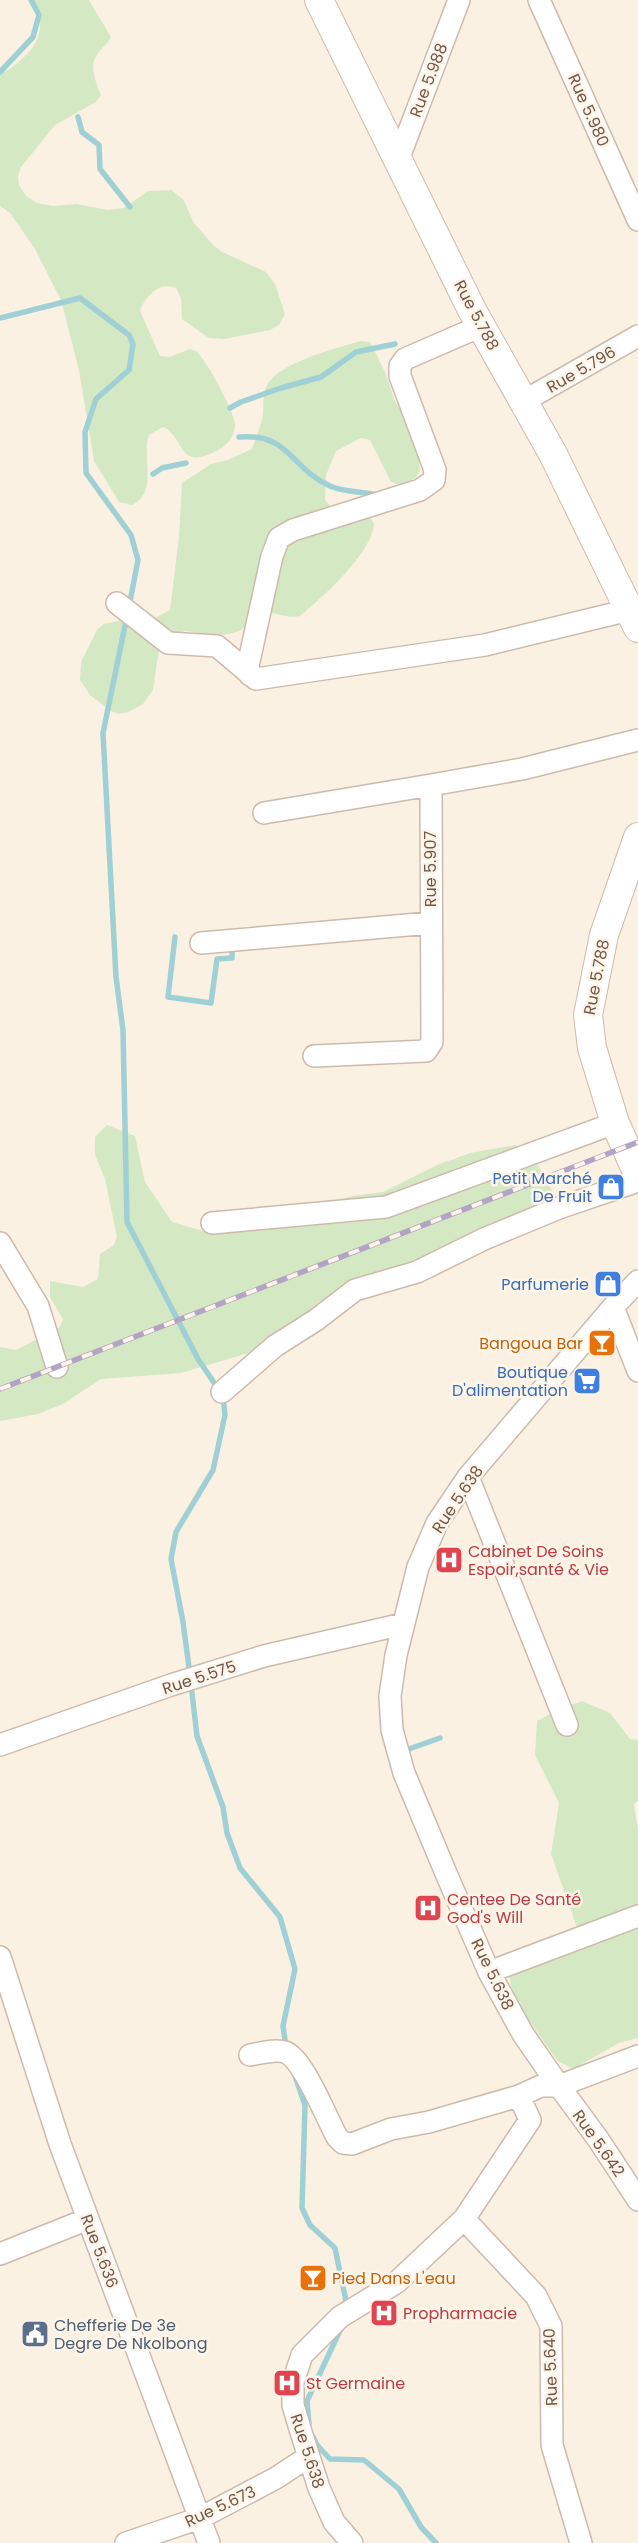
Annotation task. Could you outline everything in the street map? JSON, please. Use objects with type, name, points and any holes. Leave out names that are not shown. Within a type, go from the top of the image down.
[{"type":"street","name":"Rue 5.788","points":[[319,0],[481,326],[558,462],[634,619]]},
{"type":"street","name":"Rue 5.988","points":[[398,160],[459,0]]},
{"type":"street","name":"Rue 5.980","points":[[539,0],[638,220]]},
{"type":"street","points":[[250,675],[248,666],[272,556],[279,538],[293,530],[420,490],[434,480],[435,470],[400,376],[400,366],[405,359],[481,326]]},
{"type":"street","name":"Rue 5.796","points":[[524,401],[638,336]]},
{"type":"street","points":[[118,603],[168,643],[217,646],[256,679],[485,645],[634,619]]},
{"type":"street","points":[[264,813],[522,769],[638,740]]},
{"type":"street","name":"Rue 5.907","points":[[314,1056],[426,1051],[432,1042],[430,785]]},
{"type":"street","name":"Rue 5.788","points":[[638,837],[604,935],[588,1015],[592,1048],[615,1123],[638,1174]]},
{"type":"street","points":[[201,943],[430,923]]},
{"type":"street","points":[[212,1224],[386,1207],[615,1123]]},
{"type":"street","points":[[222,1392],[275,1346],[316,1320],[354,1290],[418,1272],[484,1239],[559,1208],[638,1182]]},
{"type":"street","points":[[0,1243],[38,1306],[57,1367]]},
{"type":"street","name":"Rue 5.638","points":[[559,2086],[523,2034],[489,1972],[404,1773],[392,1730],[390,1696],[403,1624],[418,1567],[437,1523],[468,1477],[613,1307],[638,1281]]},
{"type":"street","points":[[613,1307],[638,1371]]},
{"type":"street","points":[[468,1477],[567,1725]]},
{"type":"street","name":"Rue 5.575","points":[[0,1745],[171,1685],[264,1656],[403,1624]]},
{"type":"street","points":[[489,1972],[638,1916]]},
{"type":"street","name":"Rue 5.636","points":[[0,1957],[60,2144],[209,2543]]},
{"type":"street","points":[[250,2055],[286,2052],[304,2072],[337,2137],[343,2142],[352,2144],[391,2129],[429,2122],[519,2096],[541,2086],[559,2086],[638,2056]]},
{"type":"street","name":"Rue 5.642","points":[[559,2086],[598,2139],[638,2200]]},
{"type":"street","name":"Rue 5.638","points":[[352,2543],[334,2522],[308,2457],[294,2405],[293,2382],[302,2355],[340,2318],[397,2282],[464,2219],[530,2120],[519,2096]]},
{"type":"street","points":[[0,2254],[88,2219]]},
{"type":"street","name":"Rue 5.640","points":[[464,2219],[536,2296],[551,2326],[552,2445],[581,2543]]},
{"type":"street","name":"Rue 5.673","points":[[126,2543],[200,2518],[276,2478],[308,2457]]},
{"type":"green space","points":[[31,0],[89,0],[111,37],[98,53],[94,63],[94,74],[101,95],[96,102],[55,125],[21,167],[18,176],[19,185],[26,196],[37,203],[53,206],[77,204],[108,210],[124,208],[148,191],[171,190],[183,199],[194,223],[214,246],[222,252],[266,272],[275,284],[285,314],[279,325],[270,330],[224,339],[209,338],[182,319],[181,298],[176,288],[164,287],[149,296],[140,311],[160,356],[170,357],[190,349],[196,351],[220,387],[234,419],[235,426],[230,441],[212,453],[198,457],[188,455],[172,434],[163,427],[149,435],[147,444],[148,473],[145,492],[132,505],[119,502],[94,461],[79,370],[61,300],[35,249],[10,213],[0,206],[0,69],[5,72],[15,65],[31,50],[36,41],[40,22]]},
{"type":"green space","points":[[361,341],[370,342],[386,374],[394,399],[416,438],[420,471],[415,478],[400,485],[391,482],[370,440],[361,438],[336,451],[326,475],[325,500],[330,506],[365,510],[374,524],[365,548],[345,574],[300,616],[291,617],[265,613],[255,618],[239,631],[227,634],[184,631],[159,649],[153,690],[143,704],[128,712],[119,714],[111,711],[90,695],[80,680],[81,662],[97,630],[104,624],[137,617],[155,618],[170,610],[179,537],[182,483],[211,464],[228,460],[252,449],[262,420],[265,389],[273,377],[310,357]]},
{"type":"green space","points":[[107,1125],[135,1136],[145,1182],[172,1222],[210,1233],[352,1196],[383,1192],[437,1165],[470,1153],[516,1145],[526,1163],[535,1160],[558,1201],[431,1262],[265,1348],[181,1373],[101,1379],[63,1404],[38,1414],[0,1421],[0,1347],[16,1350],[60,1327],[63,1319],[50,1297],[50,1281],[83,1287],[98,1279],[100,1254],[114,1245],[117,1237],[105,1179],[95,1155],[95,1137]]},
{"type":"green space","points":[[582,1701],[610,1713],[630,1739],[638,1740],[638,1801],[634,1804],[638,1830],[638,2038],[619,2043],[573,2069],[558,2061],[514,2000],[508,1970],[579,1933],[551,1854],[559,1803],[535,1755],[537,1721]]},
{"type":"waterway","points":[[0,72],[33,37],[39,15],[31,0]]},
{"type":"waterway","points":[[78,117],[82,132],[99,145],[100,169],[130,207]]},
{"type":"waterway","points":[[0,318],[80,298],[129,335],[133,344],[129,370],[96,399],[85,432],[86,473],[131,535],[138,560],[129,607]]},
{"type":"waterway","points":[[230,408],[241,402],[281,388],[321,377],[356,352],[395,344]]},
{"type":"waterway","points":[[239,437],[256,437],[269,440],[289,453],[317,479],[330,486],[342,490],[379,495]]},
{"type":"waterway","points":[[153,474],[162,468],[186,463]]},
{"type":"waterway","points":[[127,616],[103,733],[116,977],[123,1030],[127,1222],[198,1359],[223,1396],[225,1415],[213,1470],[176,1532],[171,1559],[183,1622],[190,1675]]},
{"type":"waterway","points":[[175,937],[168,997],[211,1003],[217,959],[232,958],[232,943]]},
{"type":"waterway","points":[[191,1684],[197,1736],[223,1807],[227,1833],[240,1868],[280,1917],[295,1969],[283,2026],[286,2047]]},
{"type":"waterway","points":[[409,1749],[440,1738]]},
{"type":"waterway","points":[[294,2073],[305,2105],[302,2208],[310,2225],[335,2248],[346,2301],[345,2308]]},
{"type":"waterway","points":[[309,2424],[307,2401],[343,2324]]},
{"type":"waterway","points":[[312,2435],[317,2445],[330,2459],[364,2460],[399,2489],[421,2527],[436,2543]]},
{"type":"railway","points":[[0,1389],[638,1142]]},
{"type":"place","name":"Petit Marché De Fruit","points":[[611,1187]]},
{"type":"place","name":"Parfumerie","points":[[608,1284]]},
{"type":"place","name":"Bangoua Bar","points":[[602,1343]]},
{"type":"place","name":"Boutique D'alimentation","points":[[587,1381]]},
{"type":"place","name":"Cabinet De Soins Espoir,santé & Vie","points":[[449,1560]]},
{"type":"place","name":"Centee De Santé God's Will","points":[[428,1908]]},
{"type":"place","name":"Pied Dans L'eau","points":[[313,2278]]},
{"type":"place","name":"Propharmacie","points":[[384,2313]]},
{"type":"place","name":"Chefferie De 3e Degre De Nkolbong","points":[[35,2334]]},
{"type":"place","name":"St Germaine","points":[[287,2383]]}]
